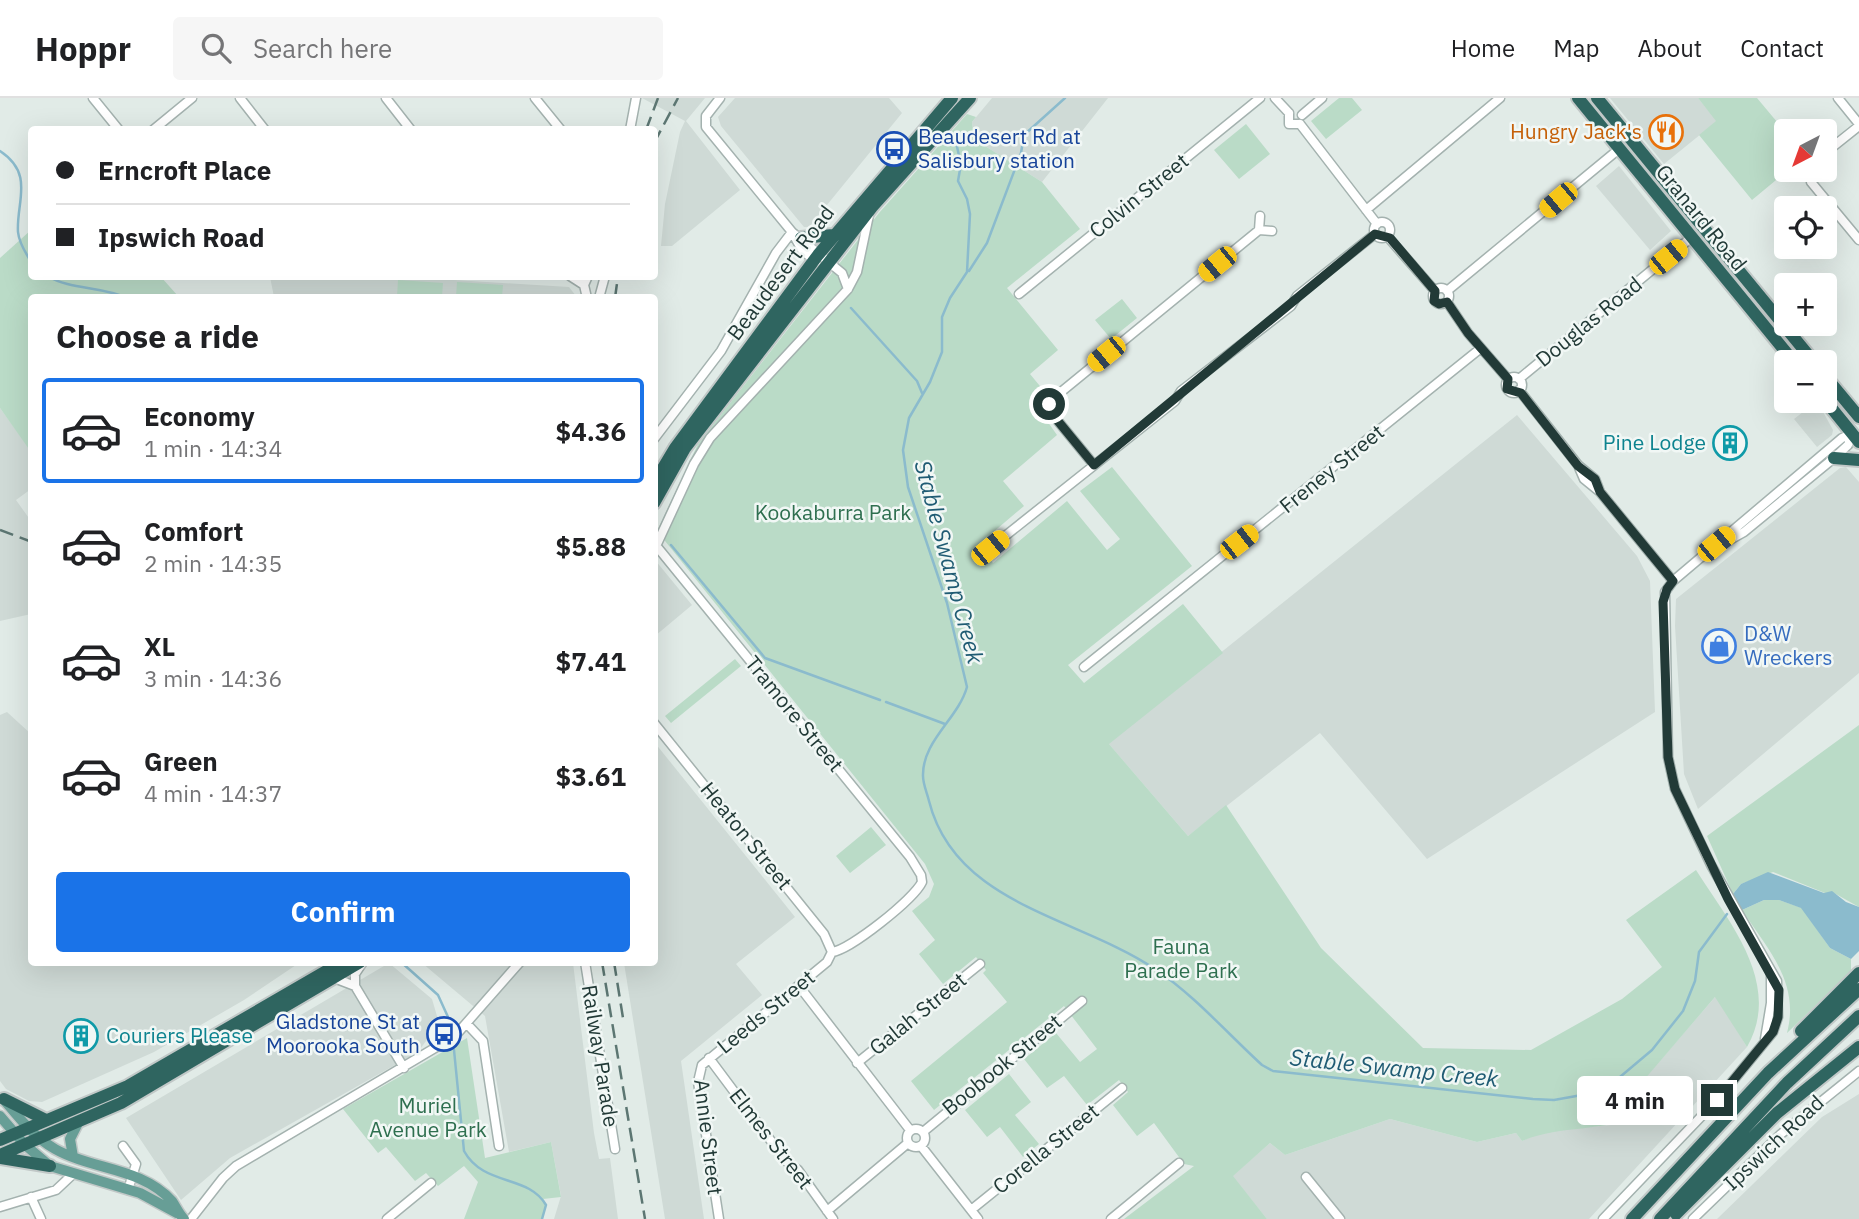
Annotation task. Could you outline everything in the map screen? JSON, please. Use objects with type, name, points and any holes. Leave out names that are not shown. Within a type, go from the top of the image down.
[{"type":"highway","name":"Beaudesert Road","points":[[658,476],[675,448],[821,262],[872,206],[952,104],[970,98]]},
{"type":"highway","name":"Granard Road","points":[[1578,98],[1784,350]]},
{"type":"highway","name":"Granard Road","points":[[1598,98],[1804,350]]},
{"type":"highway","name":"Beaudesert Road","points":[[658,496],[685,448],[821,262],[833,235],[928,134]]},
{"type":"highway","points":[[797,235],[833,235]]},
{"type":"highway","points":[[1837,390],[1859,416]]},
{"type":"highway","points":[[1837,413],[1857,434]]},
{"type":"highway","points":[[1834,458],[1859,460]]},
{"type":"highway","points":[[299,984],[302,976],[318,966]]},
{"type":"highway","points":[[0,1140],[128,1086],[299,984],[334,966]]},
{"type":"highway","points":[[0,1156],[121,1103],[355,966]]},
{"type":"highway","points":[[1716,1128],[1748,1085],[1859,973]]},
{"type":"highway","points":[[1632,1219],[1786,1055],[1859,989]]},
{"type":"highway","points":[[1660,1219],[1787,1083],[1859,1016]]},
{"type":"highway","points":[[1671,1219],[1777,1113],[1859,1047]]},
{"type":"highway","points":[[2,1097],[46,1120]]},
{"type":"highway","points":[[0,1156],[50,1166]]},
{"type":"main road","points":[[2,1097],[27,1128],[39,1138],[73,1157],[133,1175],[172,1201],[182,1217]]},
{"type":"main road","points":[[0,1116],[14,1134],[50,1166],[153,1199],[182,1217]]},
{"type":"main road","points":[[73,1157],[70,1139],[79,1121]]},
{"type":"street","points":[[93,98],[116,126]]},
{"type":"street","points":[[158,126],[192,98]]},
{"type":"street","points":[[240,98],[262,126]]},
{"type":"street","points":[[386,98],[408,126]]},
{"type":"street","points":[[535,98],[558,126]]},
{"type":"street","points":[[631,126],[636,98]]},
{"type":"street","points":[[720,98],[705,120],[711,134],[821,262]]},
{"type":"street","name":"Colvin Street","points":[[1018,294],[1260,98]]},
{"type":"street","points":[[1275,98],[1289,113],[1289,124],[1301,120],[1322,98]]},
{"type":"street","points":[[1366,210],[1500,98]]},
{"type":"street","points":[[1838,98],[1859,125],[1838,142]]},
{"type":"street","points":[[990,548],[1375,234],[1377,224],[1296,111],[1289,113]]},
{"type":"street","points":[[1447,291],[1619,149]]},
{"type":"street","points":[[1812,182],[1859,240]]},
{"type":"street","name":"Beaudesert Road","points":[[658,539],[694,464],[710,438],[848,289],[857,272],[872,206]]},
{"type":"street","points":[[1259,230],[1260,216]]},
{"type":"street","points":[[1375,234],[1381,238],[1387,236],[1390,231],[1387,224],[1377,224]]},
{"type":"street","points":[[1094,465],[1053,415],[1050,401],[1259,230],[1272,231]]},
{"type":"street","points":[[658,434],[721,351],[776,253],[797,235]]},
{"type":"street","points":[[1387,236],[1435,291],[1434,301],[1439,304],[1447,302]]},
{"type":"street","name":"Douglas Road","points":[[1519,379],[1692,237]]},
{"type":"street","name":"Beaudesert Road","points":[[821,262],[845,276],[848,289]]},
{"type":"street","points":[[576,280],[584,285]]},
{"type":"street","points":[[586,280],[586,294]]},
{"type":"street","points":[[1435,291],[1440,288],[1447,291]]},
{"type":"street","points":[[1447,291],[1447,302],[1480,348],[1508,379],[1519,379],[1519,390],[1578,466],[1590,473],[1600,492],[1673,581]]},
{"type":"street","name":"Freney Street","points":[[1084,667],[1480,348]]},
{"type":"street","points":[[1508,379],[1506,387],[1509,391],[1519,390]]},
{"type":"street","points":[[1707,552],[1744,532],[1834,458],[1857,434]]},
{"type":"street","points":[[1603,1219],[1717,1100],[1765,1041],[1772,1003],[1771,973],[1711,865],[1679,796],[1670,768],[1663,602],[1667,589],[1673,581],[1842,438],[1857,434]]},
{"type":"street","name":"Tramore Street","points":[[658,545],[918,868],[922,882],[919,889]]},
{"type":"street","name":"Heaton Street","points":[[658,728],[824,934],[832,951]]},
{"type":"street","name":"Leeds Street","points":[[709,1058],[827,962],[832,951],[849,946],[919,889]]},
{"type":"street","name":"Galah Street","points":[[857,1063],[980,964]]},
{"type":"street","points":[[360,966],[355,974],[355,986],[404,1068]]},
{"type":"street","points":[[191,1219],[229,1172],[446,1043],[467,1024],[517,966]]},
{"type":"street","name":"Railway Parade","points":[[586,966],[615,1149]]},
{"type":"street","points":[[334,978],[355,986]]},
{"type":"street","points":[[799,986],[910,1130]]},
{"type":"street","name":"Boobook Street","points":[[923,1132],[1082,1000]]},
{"type":"street","points":[[467,1024],[483,1041],[499,1146]]},
{"type":"street","name":"Elmes Street","points":[[709,1058],[786,1161],[798,1170],[834,1219]]},
{"type":"street","name":"Annie Street","points":[[709,1058],[698,1073],[698,1082],[719,1219]]},
{"type":"street","name":"Ipswich Road","points":[[1693,1219],[1781,1134],[1859,1071]]},
{"type":"street","name":"Corella Street","points":[[971,1210],[1122,1088]]},
{"type":"street","points":[[918,1128],[923,1132],[925,1141],[921,1146],[915,1147],[908,1143],[906,1138],[910,1130],[918,1128]]},
{"type":"street","points":[[827,1211],[908,1143]]},
{"type":"street","points":[[123,1146],[135,1161],[128,1190]]},
{"type":"street","points":[[921,1146],[978,1219]]},
{"type":"street","points":[[1111,1219],[1179,1163]]},
{"type":"street","points":[[0,1207],[63,1186],[72,1175]]},
{"type":"street","points":[[1306,1177],[1340,1219]]},
{"type":"street","points":[[387,1219],[431,1183]]},
{"type":"street","points":[[31,1197],[41,1219]]},
{"type":"shaded area","points":[[642,98],[705,98],[686,121],[740,190],[672,246],[661,246],[665,204],[680,132],[685,121]]},
{"type":"shaded area","points":[[735,98],[889,98],[902,113],[809,227],[804,227],[721,126],[718,117]]},
{"type":"shaded area","points":[[992,98],[1108,98],[1042,182],[974,139],[972,122]]},
{"type":"shaded area","points":[[1610,98],[1698,98],[1717,121],[1664,164]]},
{"type":"shaded area","points":[[1619,166],[1671,231],[1650,250],[1596,186]]},
{"type":"shaded area","points":[[271,280],[455,280],[569,287],[574,294],[273,294]]},
{"type":"shaded area","points":[[0,408],[28,446],[28,491],[16,500],[28,517],[28,615],[0,621]]},
{"type":"shaded area","points":[[1802,413],[1824,413],[1833,430],[1832,435],[1817,447],[1794,419]]},
{"type":"shaded area","points":[[1517,415],[1637,556],[1650,581],[1655,712],[1427,859],[1320,733],[1188,836],[1108,743]]},
{"type":"shaded area","points":[[1846,467],[1859,482],[1859,673],[1698,809],[1684,774],[1675,626],[1676,599],[1840,468]]},
{"type":"shaded area","points":[[658,564],[692,605],[658,633]]},
{"type":"shaded area","points":[[7,712],[28,731],[28,966],[295,966],[244,1000],[154,1052],[42,1102],[29,1101],[6,1089],[0,1081],[0,715]]},
{"type":"shaded area","points":[[658,747],[795,917],[736,964],[762,995],[681,1061],[704,1219],[665,1219],[624,966],[658,966]]},
{"type":"shaded area","points":[[384,966],[393,966],[432,999],[439,1023],[418,1052],[230,1158],[181,1200],[126,1118]]},
{"type":"shaded area","points":[[426,966],[573,966],[594,1133],[599,1159],[610,1158],[618,1219],[554,1219],[561,1196],[551,1142],[509,1152],[485,1016]]},
{"type":"shaded area","points":[[1716,996],[1747,1047],[1589,1219],[1267,1219],[1232,1176],[1270,1143],[1285,1155],[1390,1119],[1477,1142],[1516,1133],[1522,1141],[1544,1131],[1622,1124],[1625,1101]]},
{"type":"shaded area","points":[[1859,1094],[1859,1219],[1717,1219],[1822,1117]]},
{"type":"green space","points":[[1339,98],[1352,98],[1362,110],[1326,139],[1311,121]]},
{"type":"green space","points":[[1698,98],[1757,98],[1774,119],[1774,182],[1752,200],[1699,135],[1716,121]]},
{"type":"green space","points":[[967,114],[976,117],[972,122],[974,139],[1042,182],[1080,229],[1007,288],[1058,350],[1030,374],[1044,391],[1040,411],[1057,435],[1003,481],[1024,506],[978,545],[993,563],[1067,501],[1107,550],[1120,539],[1080,491],[1112,467],[1192,566],[1068,665],[1084,683],[1183,604],[1223,653],[1109,744],[1188,836],[1226,805],[1321,948],[1423,1048],[1531,1050],[1622,999],[1662,967],[1626,920],[1696,870],[1736,932],[1755,977],[1759,1000],[1756,1023],[1747,1047],[1715,997],[1626,1101],[1639,1116],[1625,1121],[1551,1133],[1522,1141],[1516,1133],[1477,1142],[1390,1119],[1285,1155],[1270,1143],[1233,1176],[1267,1219],[1124,1219],[1194,1166],[1184,1164],[1154,1123],[1137,1136],[1113,1105],[1128,1092],[1119,1080],[1087,1105],[1064,1076],[1047,1088],[1024,1059],[1056,1033],[1080,1062],[1097,1049],[1064,1006],[934,1110],[911,1081],[1007,1002],[983,973],[986,970],[976,957],[943,984],[919,954],[935,940],[912,911],[929,897],[934,884],[925,864],[658,532],[698,444],[879,213]]},
{"type":"green space","points":[[1246,124],[1270,154],[1239,179],[1214,150]]},
{"type":"green space","points":[[28,233],[28,280],[164,280],[176,294],[28,294],[28,448],[0,408],[0,258]]},
{"type":"green space","points":[[398,280],[443,283],[442,294],[397,294]]},
{"type":"green space","points":[[457,282],[503,285],[502,294],[456,294]]},
{"type":"green space","points":[[1122,299],[1137,318],[1111,339],[1095,320]]},
{"type":"green space","points":[[735,659],[741,666],[671,723],[665,716]]},
{"type":"green space","points":[[1859,725],[1859,907],[1834,893],[1825,893],[1773,872],[1741,884],[1733,894],[1707,836]]},
{"type":"green space","points":[[871,827],[886,845],[850,873],[836,856]]},
{"type":"green space","points":[[1764,900],[1779,900],[1802,908],[1830,948],[1851,959],[1851,971],[1787,1033],[1790,1015],[1786,983],[1772,954],[1742,910]]},
{"type":"green space","name":"Muriel Avenue Park","points":[[467,1038],[485,1158],[551,1142],[561,1197],[543,1199],[546,1205],[542,1219],[464,1219],[478,1182],[464,1166],[438,1186],[426,1173],[415,1181],[386,1147],[378,1153],[343,1109]]},
{"type":"green space","points":[[1009,1074],[1031,1102],[1015,1115],[1039,1144],[1023,1157],[1000,1127],[987,1137],[965,1110]]},
{"type":"water","points":[[1768,872],[1824,893],[1832,891],[1846,902],[1859,907],[1859,951],[1851,959],[1830,948],[1801,908],[1779,900],[1764,900],[1742,910],[1733,894],[1741,884]]},
{"type":"waterway","points":[[969,271],[987,243],[1021,153],[1024,135],[1065,98]]},
{"type":"waterway","name":"Stable Swamp Creek","points":[[954,134],[961,164],[958,181],[967,199],[970,214],[967,272],[950,298],[942,317],[942,352],[930,382],[909,418],[903,450],[908,487],[947,603],[967,687],[928,752],[923,776],[929,801],[943,836],[964,864],[992,886],[1023,904],[1124,951],[1155,969],[1197,1002],[1262,1065],[1273,1071],[1533,1099],[1554,1100],[1593,1093],[1614,1082],[1652,1050],[1683,1011],[1695,981],[1699,952],[1727,914]]},
{"type":"waterway","points":[[0,151],[11,160],[21,179],[18,232],[28,256]]},
{"type":"waterway","points":[[56,280],[117,294]]},
{"type":"waterway","points":[[851,308],[917,381],[922,393]]},
{"type":"waterway","points":[[671,545],[765,658],[880,700]]},
{"type":"waterway","points":[[886,702],[945,724]]},
{"type":"waterway","points":[[405,966],[438,995],[448,1017]]},
{"type":"waterway","points":[[454,1050],[464,1151],[483,1170],[538,1195],[546,1205],[542,1219]]},
{"type":"railway","points":[[648,126],[658,98]]},
{"type":"railway","points":[[658,136],[678,98]]},
{"type":"railway","points":[[616,294],[617,280]]},
{"type":"railway","points":[[0,530],[28,540]]},
{"type":"railway","points":[[603,966],[645,1219]]},
{"type":"railway","points":[[615,966],[623,1018]]},
{"type":"place","name":"Hungry Jack's","points":[[1666,132]]},
{"type":"place","name":"Beaudesert Rd at Salisbury station","points":[[894,149]]},
{"type":"place","name":"Pine Lodge","points":[[1730,443]]},
{"type":"place","name":"D&W Wreckers","points":[[1719,646]]},
{"type":"place","name":"Gladstone St at Moorooka South","points":[[444,1034]]},
{"type":"place","name":"Couriers Please","points":[[81,1036]]},
{"type":"route","points":[[1049,404],[1049,410],[1094,465],[1175,401],[1181,391],[1291,306],[1297,296],[1306,292],[1375,234],[1378,238],[1390,238],[1435,291],[1434,301],[1439,304],[1447,302],[1468,333],[1508,379],[1507,389],[1511,392],[1519,390],[1578,466],[1595,479],[1600,492],[1673,581],[1665,592],[1663,602],[1668,757],[1675,789],[1728,899],[1777,982],[1779,990],[1780,1004],[1773,1032],[1717,1100]]},
{"type":"park label","name":"Kookaburra Park","points":[[833,513]]},
{"type":"park label","name":"Fauna Parade Park","points":[[1181,959]]}]
